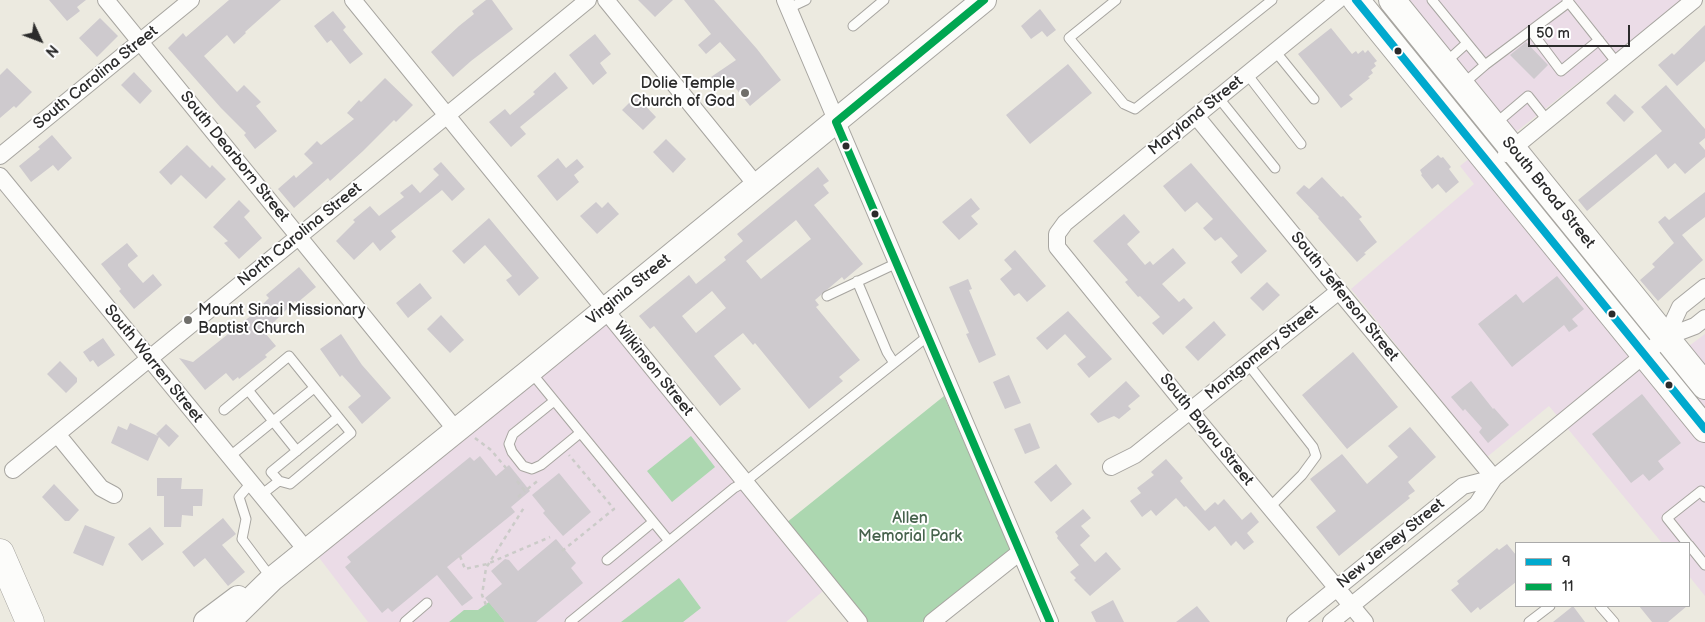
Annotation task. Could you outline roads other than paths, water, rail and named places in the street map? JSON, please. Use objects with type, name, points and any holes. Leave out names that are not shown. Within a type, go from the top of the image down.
[{"type":"highway","points":[[0,553],[30,622]]},
{"type":"main road","points":[[1356,0],[1705,429]]},
{"type":"main road","name":"South Broad Street","points":[[1395,1],[1512,149],[1705,386]]},
{"type":"street","name":"South Dearborn Street","points":[[106,0],[298,236],[465,433]]},
{"type":"street","name":"South Carolina Street","points":[[0,156],[191,0]]},
{"type":"street","name":"Wilkinson Street","points":[[353,0],[859,622]]},
{"type":"street","name":"North Carolina Street","points":[[13,470],[588,0]]},
{"type":"street","points":[[606,0],[757,186]]},
{"type":"street","name":"Maryland Street","points":[[1057,234],[1065,223],[1338,0]]},
{"type":"street","points":[[1491,166],[1694,0]]},
{"type":"street","name":"Virginia Street","points":[[228,622],[272,578],[465,433],[530,371],[836,122],[980,1]]},
{"type":"street","points":[[787,4],[1050,622]]},
{"type":"street","name":"South Jefferson Street","points":[[1196,116],[1494,478]]},
{"type":"street","name":"South Warren Street","points":[[0,176],[307,551]]},
{"type":"street","name":"South Bayou Street","points":[[1057,234],[1057,247],[1365,622]]},
{"type":"street","name":"New Jersey Street","points":[[1666,337],[1680,307],[1705,287]]},
{"type":"street","name":"Montgomery Street","points":[[1112,467],[1135,455],[1339,291]]},
{"type":"street","name":"New Jersey Street","points":[[1331,622],[1476,504],[1494,478],[1666,337],[1695,326],[1705,318]]},
{"type":"street","points":[[57,434],[101,488],[114,495]]},
{"type":"street","name":"New Jersey Street","points":[[1295,622],[1463,486],[1494,478]]},
{"type":"street","points":[[933,622],[1020,552]]},
{"type":"street","name":"Virginia Street","points":[[206,622],[237,598],[272,578]]},
{"type":"lane","points":[[787,4],[806,0]]},
{"type":"lane","points":[[853,26],[884,0]]},
{"type":"lane","points":[[1116,0],[1069,38],[1124,104],[1135,109],[1272,0]]},
{"type":"lane","points":[[1432,0],[1484,65]]},
{"type":"lane","points":[[1461,85],[1484,65],[1568,1],[1617,63]]},
{"type":"lane","points":[[1531,31],[1561,71],[1599,40]]},
{"type":"lane","points":[[1444,63],[1467,44]]},
{"type":"lane","points":[[1275,51],[1314,100]]},
{"type":"lane","points":[[1247,74],[1301,144]]},
{"type":"lane","points":[[1493,125],[1528,96],[1547,120]]},
{"type":"lane","points":[[1218,97],[1275,168]]},
{"type":"lane","points":[[827,296],[896,263]]},
{"type":"lane","points":[[857,281],[887,352],[894,363]]},
{"type":"lane","points":[[570,622],[734,488],[745,482],[928,336]]},
{"type":"lane","points":[[224,410],[289,356],[351,433],[290,484],[279,481],[239,497],[246,519],[242,539],[272,578]]},
{"type":"lane","points":[[1248,364],[1314,447],[1316,456],[1302,475],[1270,507]]},
{"type":"lane","points":[[530,371],[669,541]]},
{"type":"lane","points":[[229,457],[314,388]]},
{"type":"lane","points":[[248,390],[298,451]]},
{"type":"lane","points":[[554,401],[513,434],[509,444],[512,452],[523,466],[532,468],[541,465],[580,433]]},
{"type":"lane","points":[[279,481],[272,472],[338,418]]},
{"type":"lane","points":[[1686,542],[1667,518],[1704,492]]},
{"type":"lane","points":[[607,560],[653,522]]},
{"type":"lane","points":[[1690,546],[1705,565]]},
{"type":"lane","points":[[405,622],[427,603]]},
{"type":"lane","points":[[1529,622],[1549,607]]},
{"type":"lane","points":[[1601,607],[1614,622]]},
{"type":"place","name":"Dolie Temple Church of God","points":[[745,93]]},
{"type":"place","name":"Mount Sinai Missionary Baptist Church","points":[[188,320]]},
{"type":"park label","name":"Allen Memorial Park","points":[[910,528]]}]
